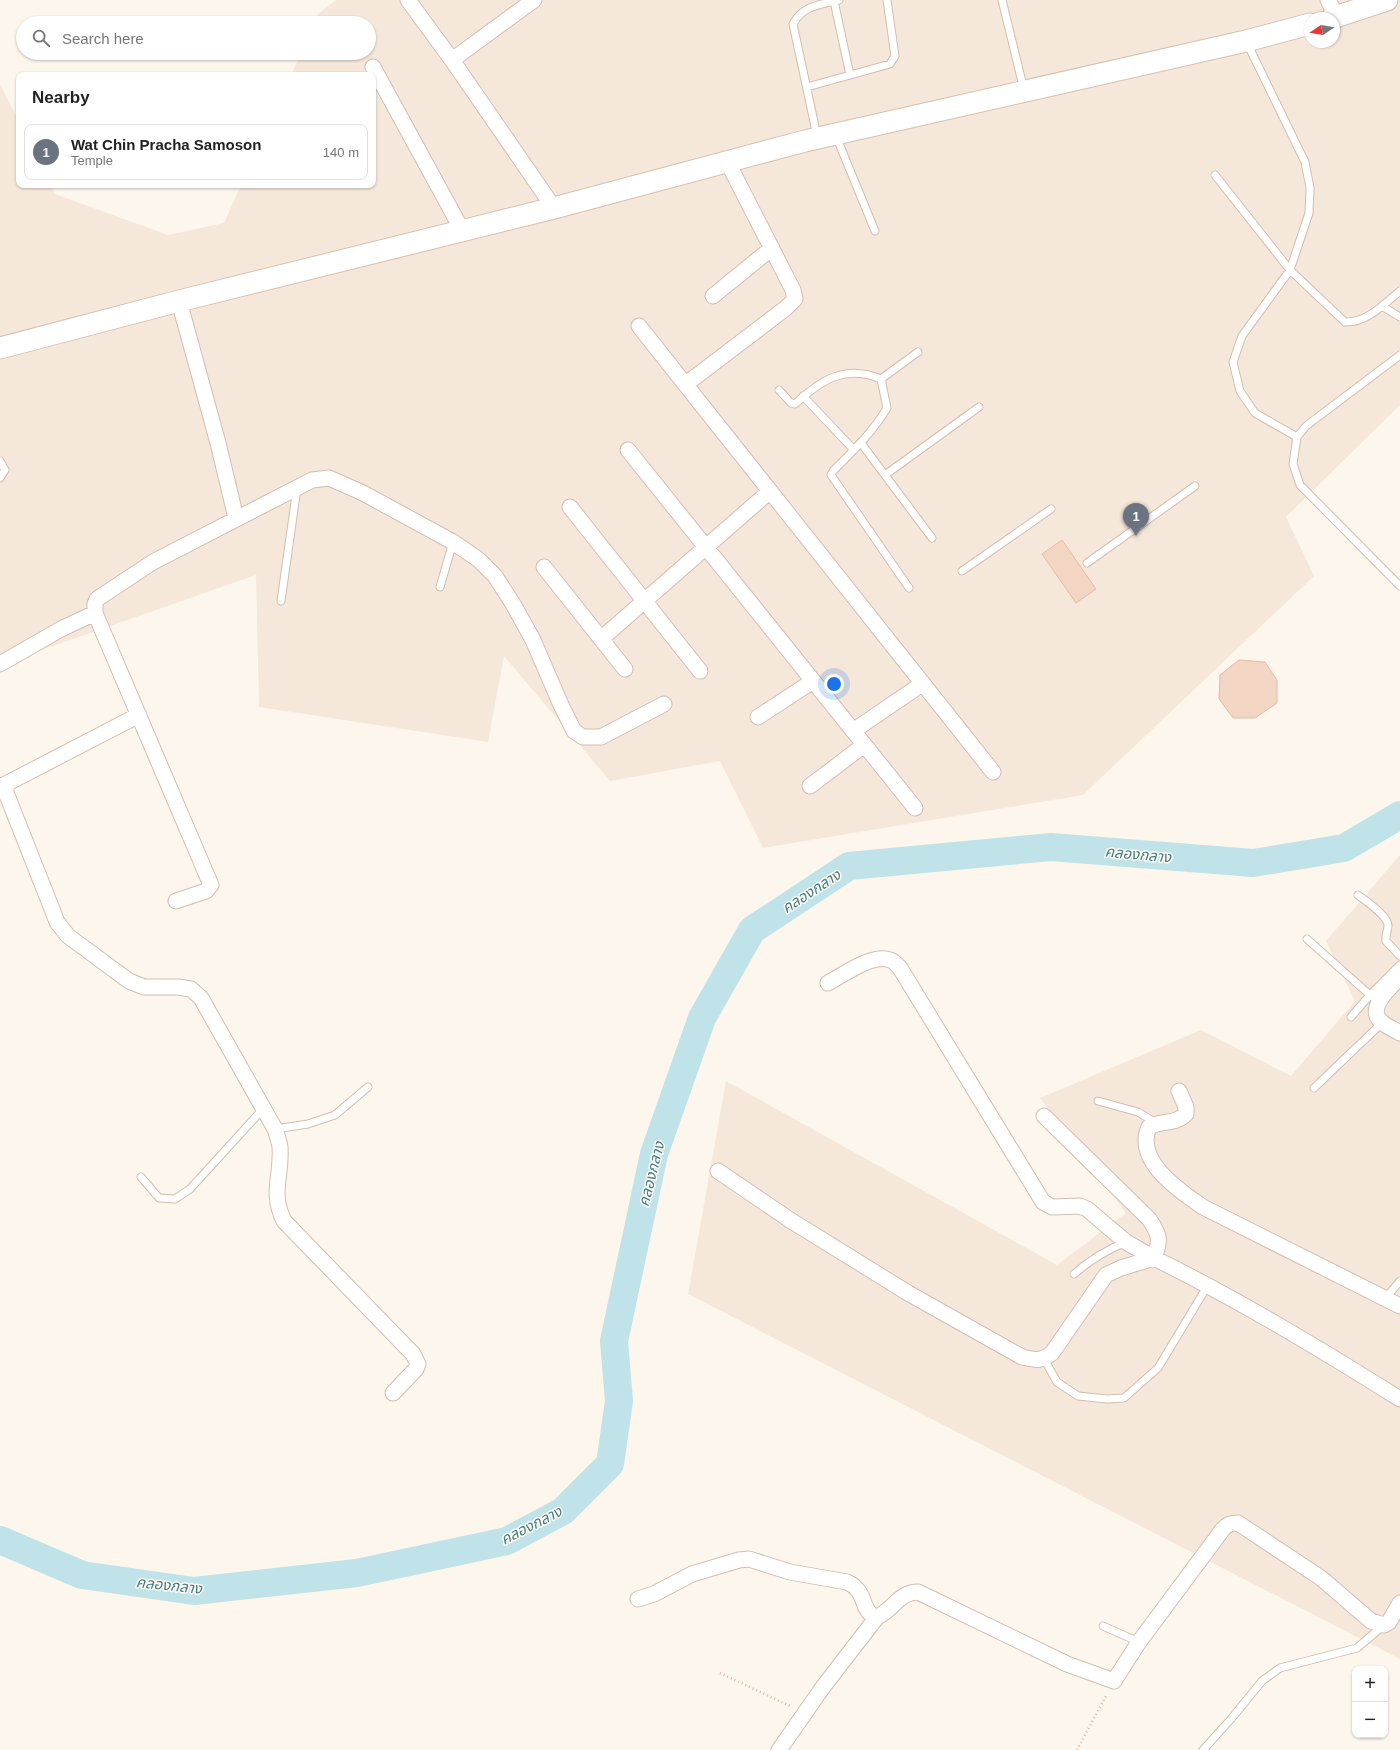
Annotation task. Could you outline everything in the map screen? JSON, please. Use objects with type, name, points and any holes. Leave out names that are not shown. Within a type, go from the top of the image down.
[{"type":"main road","points":[[1332,12],[1387,0]]},
{"type":"main road","points":[[0,348],[179,301],[554,208],[826,136],[1246,41],[1304,26]]},
{"type":"street","points":[[408,0],[452,60],[554,208]]},
{"type":"street","points":[[452,60],[534,0]]},
{"type":"street","points":[[373,67],[376,72]]},
{"type":"street","points":[[376,72],[462,230]]},
{"type":"street","points":[[686,384],[786,308],[795,299],[793,290],[727,161]]},
{"type":"street","points":[[713,296],[772,248]]},
{"type":"street","points":[[179,301],[218,442],[236,518]]},
{"type":"street","points":[[639,326],[992,772]]},
{"type":"street","points":[[628,450],[916,808]]},
{"type":"street","points":[[176,901],[206,891],[211,885],[95,613],[95,604],[97,599],[153,562],[312,480],[329,478],[363,493],[452,542],[479,560],[495,576],[533,640],[561,705],[574,730],[583,737],[601,737],[664,704]]},
{"type":"street","points":[[601,639],[770,491]]},
{"type":"street","points":[[570,507],[700,671]]},
{"type":"street","points":[[544,567],[625,669]]},
{"type":"street","points":[[0,664],[61,629],[95,613]]},
{"type":"street","points":[[758,716],[813,681]]},
{"type":"street","points":[[853,731],[922,684]]},
{"type":"street","points":[[139,715],[1,786],[57,922],[68,936],[129,981],[144,987],[178,987],[191,989],[200,998],[275,1129],[280,1146],[276,1198],[284,1221],[413,1354],[418,1364],[416,1369],[393,1393]]},
{"type":"street","points":[[810,786],[864,745]]},
{"type":"street","points":[[828,983],[868,961],[878,958],[891,960],[900,968],[1043,1202],[1052,1207],[1080,1206],[1088,1209],[1126,1242],[1208,1285],[1342,1363],[1400,1399]]},
{"type":"street","points":[[1400,977],[1374,999],[1377,1016],[1382,1023],[1400,1033]]},
{"type":"street","points":[[1179,1091],[1186,1107],[1186,1114],[1181,1120],[1172,1123],[1156,1124],[1149,1127],[1146,1133],[1150,1156],[1160,1172],[1175,1187],[1203,1207],[1400,1306]]},
{"type":"street","points":[[1044,1116],[1149,1219],[1157,1231],[1159,1243],[1154,1258]]},
{"type":"street","points":[[718,1171],[790,1220],[908,1293],[1022,1357],[1036,1360],[1044,1360],[1052,1353],[1106,1274],[1154,1258]]},
{"type":"street","points":[[779,1750],[804,1713],[876,1617],[883,1614],[903,1595],[910,1592],[918,1592],[1067,1664],[1114,1681],[1139,1642],[1228,1524],[1238,1523],[1321,1578],[1371,1621],[1384,1625],[1388,1622],[1400,1603]]},
{"type":"street","points":[[638,1599],[654,1594],[692,1574],[739,1560],[749,1559],[790,1572],[847,1582],[855,1586],[861,1593],[866,1609],[871,1616],[876,1617]]},
{"type":"lane","points":[[807,87],[890,64],[893,61],[895,56],[887,0]]},
{"type":"lane","points":[[1002,0],[1024,91]]},
{"type":"lane","points":[[850,75],[836,1],[807,8],[798,15],[793,24],[807,87],[826,136],[874,231]]},
{"type":"lane","points":[[1246,41],[1305,162],[1310,188],[1309,213],[1290,270],[1242,336],[1233,362],[1240,391],[1255,413],[1296,437]]},
{"type":"lane","points":[[1214,175],[1290,270],[1345,322],[1363,320],[1400,291]]},
{"type":"lane","points":[[1382,306],[1400,317]]},
{"type":"lane","points":[[881,379],[918,352]]},
{"type":"lane","points":[[1400,355],[1306,426],[1296,437],[1293,464],[1300,485],[1400,586]]},
{"type":"lane","points":[[779,390],[791,403],[795,404],[812,388],[834,376],[852,372],[868,373],[881,379]]},
{"type":"lane","points":[[881,379],[887,408],[881,418],[831,475],[909,588]]},
{"type":"lane","points":[[803,396],[854,450]]},
{"type":"lane","points":[[885,475],[979,407]]},
{"type":"lane","points":[[860,443],[932,538]]},
{"type":"lane","points":[[0,461],[5,470],[0,478]]},
{"type":"lane","points":[[1087,563],[1196,486]]},
{"type":"lane","points":[[281,601],[298,487]]},
{"type":"lane","points":[[962,571],[1051,509]]},
{"type":"lane","points":[[440,587],[452,542]]},
{"type":"lane","points":[[1358,894],[1385,918],[1388,927],[1386,941],[1400,956]]},
{"type":"lane","points":[[1307,939],[1374,999]]},
{"type":"lane","points":[[1351,1017],[1374,999],[1400,965]]},
{"type":"lane","points":[[1314,1088],[1382,1023]]},
{"type":"lane","points":[[275,1129],[308,1124],[335,1115],[368,1087]]},
{"type":"lane","points":[[1098,1101],[1138,1112],[1156,1124]]},
{"type":"lane","points":[[141,1177],[160,1198],[175,1199],[190,1189],[264,1109]]},
{"type":"lane","points":[[1074,1274],[1085,1264],[1107,1250],[1126,1242]]},
{"type":"lane","points":[[1385,1299],[1400,1281]]},
{"type":"lane","points":[[1044,1360],[1057,1382],[1078,1396],[1107,1399],[1124,1398],[1158,1368],[1208,1285]]},
{"type":"lane","points":[[1205,1749],[1262,1681],[1280,1668],[1357,1648],[1384,1625]]},
{"type":"lane","points":[[1103,1626],[1139,1642]]},
{"type":"path","points":[[720,1673],[804,1713]]},
{"type":"path","points":[[1077,1750],[1114,1681]]},
{"type":"shaded area","points":[[336,0],[1400,0],[1400,405],[1286,517],[1314,576],[1083,795],[763,848],[720,761],[610,781],[504,656],[488,742],[259,707],[256,575],[7,662],[0,654],[0,84],[16,116],[16,188],[52,188],[55,194],[168,235],[224,223],[240,188],[376,188],[376,72],[292,72],[298,60],[376,60],[376,16],[317,16]]},
{"type":"shaded area","points":[[1400,855],[1400,1659],[688,1294],[726,1081],[1057,1265],[1126,1213],[1040,1098],[1201,1030],[1291,1076],[1355,1001],[1326,941]]},
{"type":"building","points":[[1062,540],[1096,589],[1076,603],[1042,554]]},
{"type":"building","points":[[1239,660],[1265,662],[1277,680],[1277,703],[1255,718],[1233,718],[1219,699],[1220,675]]},
{"type":"waterway","name":"คลองกลาง","points":[[0,1540],[82,1575],[194,1591],[357,1573],[507,1541],[563,1511],[610,1464],[619,1401],[614,1341],[654,1154],[702,1018],[752,930],[849,866],[1051,847],[1253,863],[1344,848],[1400,815]]},
{"type":"place","name":"Wat Chin Pracha Samoson","points":[[1136,536]]}]
